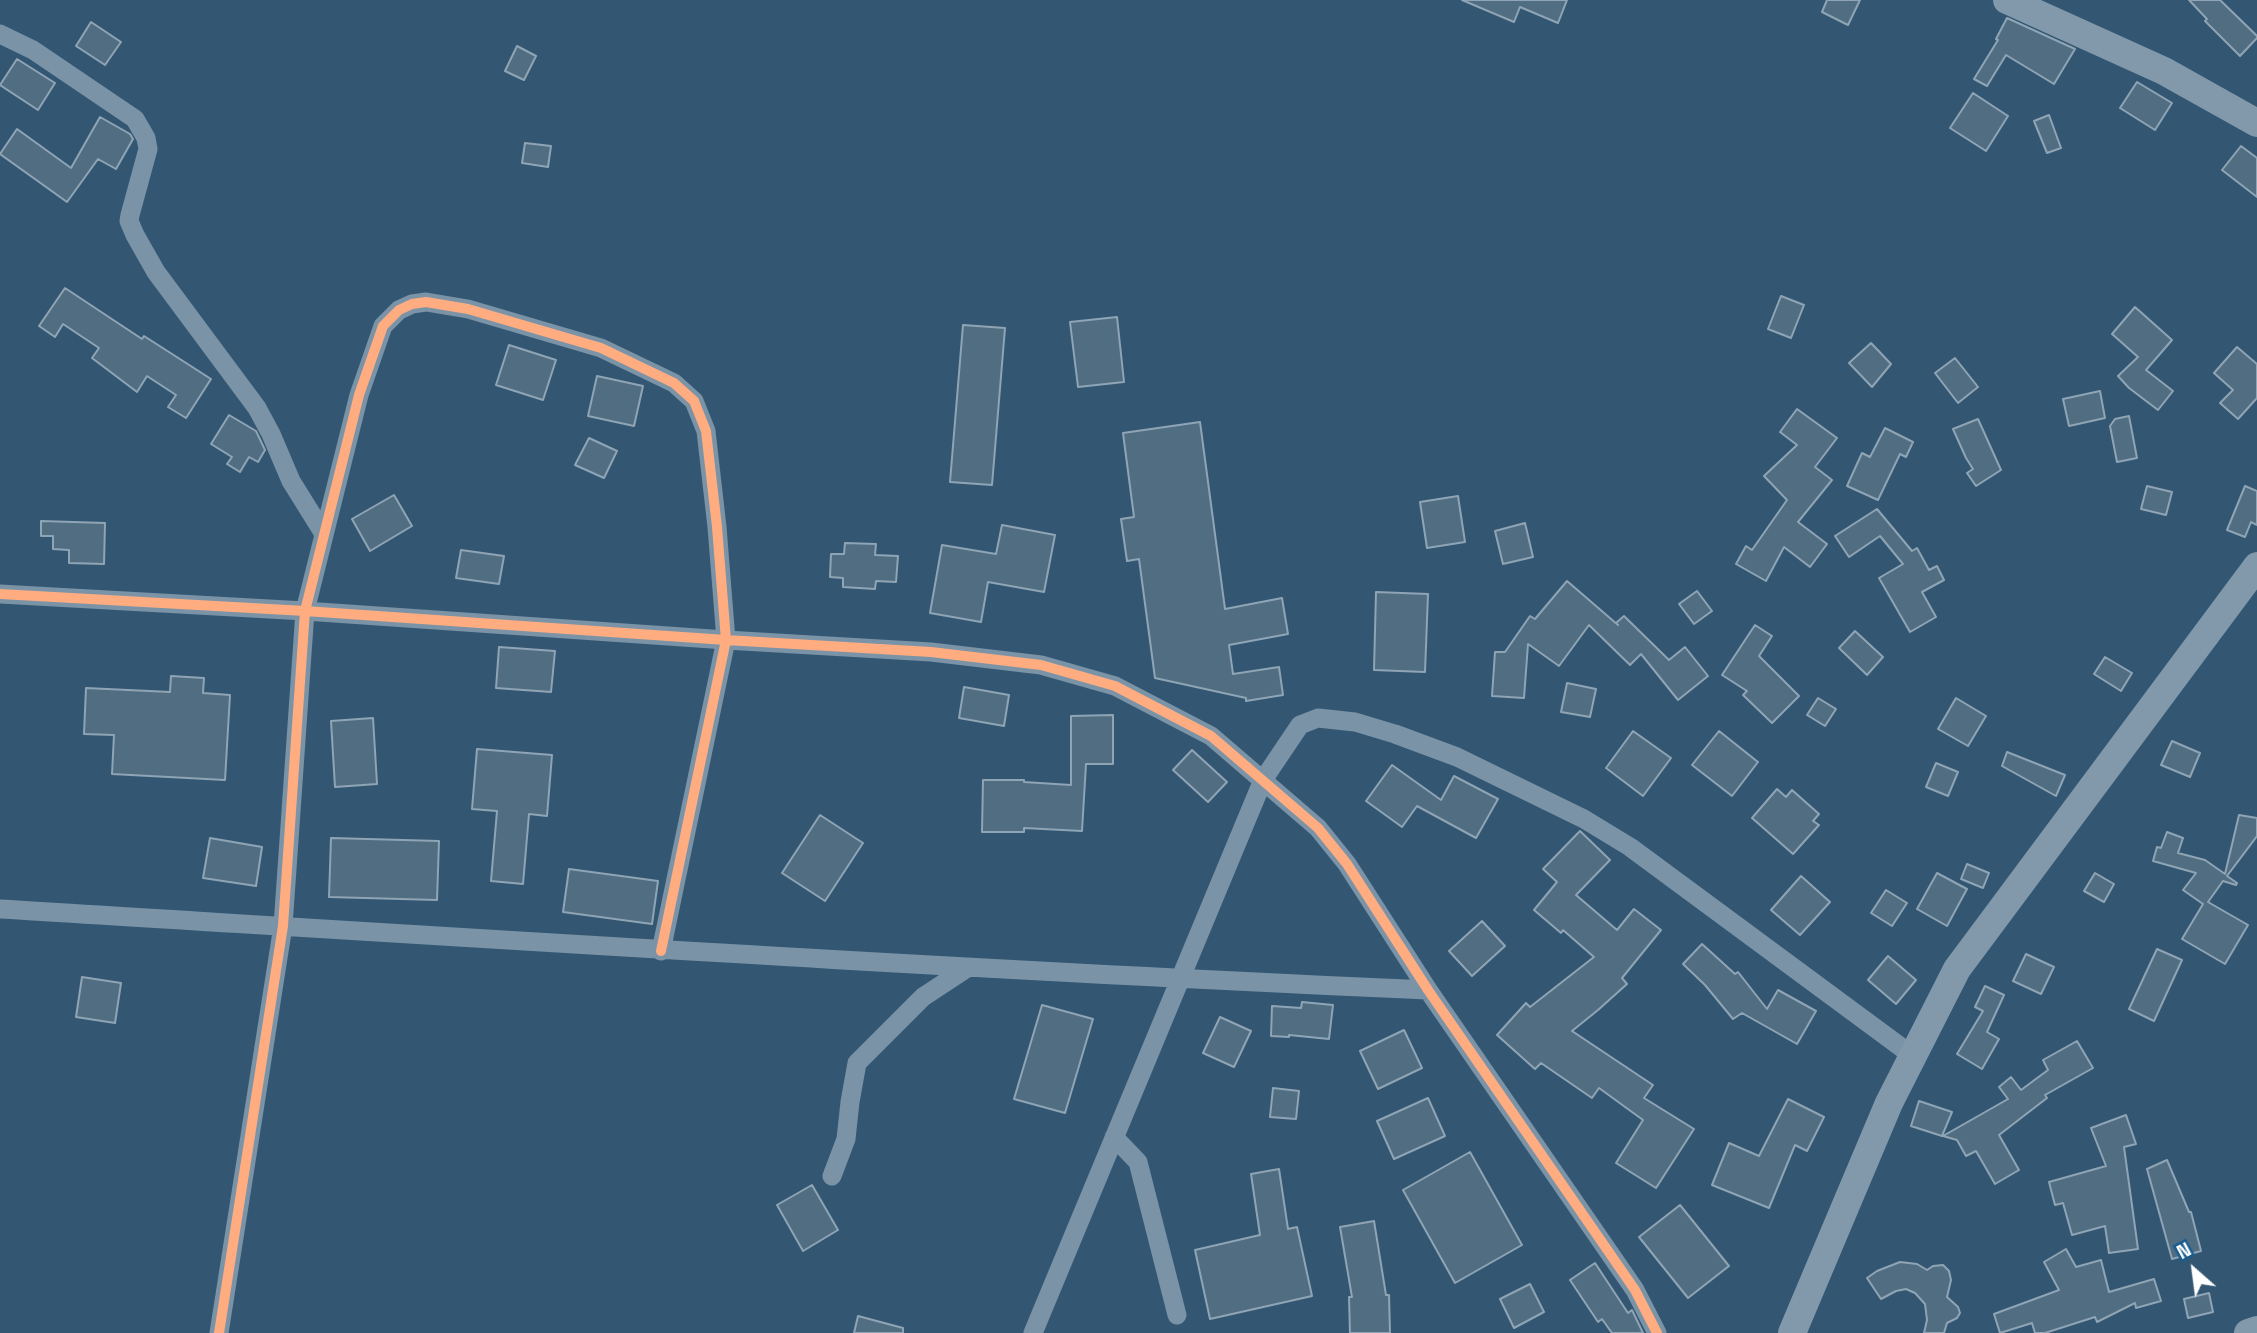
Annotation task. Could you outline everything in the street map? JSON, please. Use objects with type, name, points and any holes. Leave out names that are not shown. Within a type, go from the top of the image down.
[{"type":"street","points":[[2007,0],[2164,71],[2257,123]]},
{"type":"street","points":[[0,34],[33,50],[128,113],[140,126],[148,149],[130,215],[135,235],[156,272],[257,408],[291,481],[324,534]]},
{"type":"street","points":[[219,1333],[283,926],[305,611],[359,395],[383,326],[399,310],[412,304],[426,302],[468,309],[601,348],[674,383],[694,401],[706,430],[726,640],[661,951]]},
{"type":"street","points":[[1792,1333],[1889,1103],[1957,969],[2257,566]]},
{"type":"street","points":[[0,594],[931,652],[1041,665],[1115,686],[1211,736],[1318,828],[1347,864],[1428,990],[1635,1290],[1657,1333]]},
{"type":"street","points":[[1033,1333],[1263,780],[1300,725],[1318,718],[1355,722],[1457,757],[1584,819],[1630,847],[1913,1056]]},
{"type":"street","points":[[0,909],[661,951],[1428,990]]},
{"type":"street","points":[[832,1176],[846,1139],[857,1063],[923,997],[967,968]]},
{"type":"street","points":[[1114,1137],[1138,1162],[1177,1315]]},
{"type":"street","points":[[2248,1333],[2257,1330]]},
{"type":"building","points":[[1462,0],[1567,0],[1558,23],[1520,7],[1514,22]]},
{"type":"building","points":[[1827,0],[1860,0],[1848,25],[1822,12]]},
{"type":"building","points":[[2189,0],[2220,0],[2257,38],[2240,56],[2205,21],[2207,19]]},
{"type":"building","points":[[2007,18],[2075,49],[2054,84],[2006,55],[1987,86],[1974,79],[1998,40],[1996,39]]},
{"type":"building","points":[[91,22],[121,42],[105,65],[76,46]]},
{"type":"building","points":[[517,46],[536,56],[524,80],[505,71]]},
{"type":"building","points":[[17,59],[55,83],[38,110],[0,85]]},
{"type":"building","points":[[2137,82],[2172,103],[2155,130],[2120,108]]},
{"type":"building","points":[[1973,93],[2008,116],[1986,151],[1950,128]]},
{"type":"building","points":[[2049,115],[2061,148],[2047,153],[2034,121]]},
{"type":"building","points":[[100,117],[130,134],[133,139],[116,169],[98,159],[67,202],[0,154],[17,129],[71,168]]},
{"type":"building","points":[[525,143],[551,146],[548,167],[522,163]]},
{"type":"building","points":[[2241,146],[2257,158],[2257,197],[2222,170]]},
{"type":"building","points":[[65,288],[142,339],[144,336],[211,379],[186,418],[168,407],[176,395],[147,376],[137,392],[92,358],[99,348],[63,324],[55,337],[39,326]]},
{"type":"building","points":[[1781,296],[1804,305],[1791,338],[1768,329]]},
{"type":"building","points":[[2135,307],[2172,340],[2146,370],[2173,391],[2158,410],[2118,376],[2138,357],[2112,334]]},
{"type":"building","points":[[1117,317],[1124,382],[1078,387],[1070,322]]},
{"type":"building","points":[[963,325],[1005,328],[992,485],[950,482]]},
{"type":"building","points":[[1871,343],[1891,364],[1872,387],[1849,363]]},
{"type":"building","points":[[509,345],[556,360],[543,400],[496,385]]},
{"type":"building","points":[[2237,347],[2257,364],[2257,398],[2238,419],[2220,403],[2233,390],[2214,373]]},
{"type":"building","points":[[1955,358],[1978,387],[1958,403],[1935,373]]},
{"type":"building","points":[[597,376],[643,386],[634,426],[588,416]]},
{"type":"building","points":[[2100,391],[2105,418],[2069,426],[2063,399]]},
{"type":"building","points":[[1797,409],[1837,438],[1815,467],[1832,480],[1798,522],[1827,544],[1810,567],[1784,547],[1766,581],[1736,564],[1746,546],[1752,550],[1787,500],[1764,476],[1797,445],[1780,432]]},
{"type":"building","points":[[229,415],[256,431],[265,450],[258,462],[249,457],[240,472],[227,464],[232,457],[211,444]]},
{"type":"building","points":[[2129,416],[2137,458],[2117,462],[2110,426],[2115,419]]},
{"type":"building","points":[[1978,419],[2001,470],[1976,486],[1967,473],[1973,469],[1953,429]]},
{"type":"building","points":[[1200,422],[1225,609],[1282,598],[1288,634],[1229,645],[1233,674],[1279,667],[1283,695],[1246,701],[1246,698],[1155,678],[1139,559],[1127,561],[1121,519],[1134,517],[1123,433]]},
{"type":"building","points":[[1885,428],[1913,442],[1906,457],[1900,454],[1878,500],[1847,486],[1862,453],[1870,457]]},
{"type":"building","points":[[589,438],[617,451],[604,478],[575,465]]},
{"type":"building","points":[[2147,486],[2172,492],[2166,515],[2141,509]]},
{"type":"building","points":[[2245,486],[2257,491],[2257,525],[2251,522],[2245,537],[2227,530]]},
{"type":"building","points":[[394,495],[412,526],[370,551],[352,519]]},
{"type":"building","points":[[1458,496],[1465,542],[1427,548],[1420,502]]},
{"type":"building","points":[[1877,509],[1912,551],[1917,548],[1929,570],[1937,566],[1944,580],[1922,592],[1936,617],[1910,632],[1879,578],[1903,564],[1880,536],[1849,557],[1835,536]]},
{"type":"building","points":[[41,521],[105,523],[104,564],[69,563],[69,550],[53,549],[53,536],[41,536]]},
{"type":"building","points":[[1525,523],[1533,557],[1503,564],[1495,531]]},
{"type":"building","points":[[1002,525],[1055,535],[1044,592],[988,582],[981,622],[930,613],[942,545],[996,554]]},
{"type":"building","points":[[845,543],[876,544],[875,555],[898,556],[896,582],[876,581],[875,589],[843,587],[843,578],[830,577],[831,554],[844,554]]},
{"type":"building","points":[[461,550],[504,556],[499,584],[456,578]]},
{"type":"building","points":[[1567,581],[1618,625],[1616,623],[1624,616],[1669,660],[1685,647],[1708,676],[1678,700],[1641,654],[1630,665],[1589,625],[1559,666],[1528,644],[1524,698],[1492,696],[1495,652],[1505,652],[1530,616],[1535,619]]},
{"type":"building","points":[[1697,591],[1712,611],[1694,624],[1679,604]]},
{"type":"building","points":[[1376,592],[1428,594],[1425,672],[1374,670]]},
{"type":"building","points":[[1755,625],[1772,636],[1759,656],[1799,696],[1772,723],[1743,695],[1747,691],[1722,675]]},
{"type":"building","points":[[1855,631],[1883,657],[1867,675],[1839,648]]},
{"type":"building","points":[[499,647],[555,651],[551,692],[496,688]]},
{"type":"building","points":[[2105,657],[2132,673],[2121,691],[2094,674]]},
{"type":"building","points":[[171,676],[204,678],[203,693],[230,695],[225,780],[112,774],[114,735],[84,734],[86,688],[170,692]]},
{"type":"building","points":[[1567,683],[1596,689],[1590,717],[1561,712]]},
{"type":"building","points":[[964,687],[1009,695],[1004,726],[959,718]]},
{"type":"building","points":[[1818,698],[1836,709],[1825,726],[1807,715]]},
{"type":"building","points":[[1956,698],[1986,716],[1968,746],[1938,729]]},
{"type":"building","points":[[1113,715],[1113,764],[1086,764],[1082,831],[1024,828],[1024,832],[982,832],[983,780],[1024,780],[1071,785],[1071,716]]},
{"type":"building","points":[[373,718],[377,784],[335,787],[331,721]]},
{"type":"building","points":[[1633,731],[1671,758],[1643,796],[1606,768]]},
{"type":"building","points":[[1719,731],[1758,762],[1732,796],[1692,765]]},
{"type":"building","points":[[2172,741],[2200,753],[2190,777],[2161,765]]},
{"type":"building","points":[[477,749],[552,755],[547,816],[529,814],[523,884],[491,881],[497,811],[472,809]]},
{"type":"building","points":[[1192,750],[1227,782],[1208,802],[1173,770]]},
{"type":"building","points":[[2007,752],[2065,775],[2056,796],[2002,766]]},
{"type":"building","points":[[1936,763],[1958,772],[1948,796],[1926,787]]},
{"type":"building","points":[[1392,765],[1441,800],[1454,776],[1498,799],[1476,838],[1417,806],[1402,827],[1366,801]]},
{"type":"building","points":[[1777,789],[1786,797],[1792,790],[1819,814],[1813,821],[1819,825],[1793,854],[1752,818]]},
{"type":"building","points":[[820,815],[863,843],[825,901],[782,873]]},
{"type":"building","points":[[2239,815],[2257,818],[2257,836],[2227,876],[2237,883],[2236,885],[2223,881],[2208,902],[2248,925],[2225,964],[2182,939],[2203,904],[2183,890],[2196,873],[2153,861],[2157,847],[2161,848],[2167,832],[2183,838],[2178,853],[2205,860],[2225,874]]},
{"type":"building","points":[[1580,831],[1610,860],[1576,895],[1617,930],[1634,909],[1661,930],[1622,978],[1627,984],[1572,1031],[1653,1085],[1644,1098],[1694,1129],[1656,1188],[1616,1163],[1643,1120],[1599,1088],[1592,1098],[1541,1063],[1535,1069],[1497,1035],[1526,1003],[1530,1007],[1594,957],[1563,930],[1561,933],[1534,910],[1557,882],[1543,869]]},
{"type":"building","points":[[210,838],[262,847],[256,886],[203,878]]},
{"type":"building","points":[[331,838],[439,841],[437,900],[329,897]]},
{"type":"building","points":[[1967,864],[1989,873],[1983,888],[1961,879]]},
{"type":"building","points":[[569,869],[658,881],[652,924],[563,912]]},
{"type":"building","points":[[1937,873],[1967,889],[1947,926],[1917,909]]},
{"type":"building","points":[[2095,873],[2114,884],[2104,902],[2084,891]]},
{"type":"building","points":[[1801,876],[1830,902],[1800,935],[1771,910]]},
{"type":"building","points":[[1886,890],[1907,903],[1892,926],[1871,913]]},
{"type":"building","points":[[1482,921],[1505,946],[1472,976],[1449,951]]},
{"type":"building","points":[[1702,944],[1735,974],[1738,972],[1767,1009],[1778,990],[1816,1011],[1797,1044],[1742,1013],[1733,1019],[1705,985],[1683,964]]},
{"type":"building","points":[[2157,949],[2182,960],[2154,1021],[2129,1009]]},
{"type":"building","points":[[2026,954],[2054,967],[2041,994],[2013,981]]},
{"type":"building","points":[[1888,956],[1916,980],[1896,1004],[1868,980]]},
{"type":"building","points":[[82,977],[121,983],[115,1023],[76,1017]]},
{"type":"building","points":[[1985,986],[2004,995],[1987,1032],[1999,1039],[1982,1069],[1957,1054],[1983,1011],[1975,1007]]},
{"type":"building","points":[[1302,1002],[1333,1005],[1329,1039],[1271,1036],[1272,1006],[1301,1008]]},
{"type":"building","points":[[1042,1005],[1093,1019],[1065,1113],[1014,1099]]},
{"type":"building","points":[[1220,1017],[1251,1031],[1234,1067],[1203,1053]]},
{"type":"building","points":[[1404,1030],[1422,1068],[1378,1089],[1360,1051]]},
{"type":"building","points":[[2077,1041],[2093,1068],[2045,1095],[2047,1098],[1999,1135],[2019,1170],[1995,1184],[1976,1151],[1966,1156],[1957,1140],[1943,1136],[2008,1099],[1999,1087],[2011,1077],[2021,1090],[2048,1070],[2043,1060]]},
{"type":"building","points":[[1273,1088],[1299,1091],[1296,1119],[1270,1117]]},
{"type":"building","points":[[1428,1098],[1445,1136],[1394,1159],[1377,1121]]},
{"type":"building","points":[[1788,1099],[1824,1117],[1807,1151],[1795,1145],[1769,1208],[1712,1185],[1729,1143],[1759,1156]]},
{"type":"building","points":[[1919,1101],[1952,1112],[1942,1136],[1911,1126]]},
{"type":"building","points":[[2126,1115],[2136,1144],[2124,1147],[2138,1249],[2109,1253],[2105,1226],[2072,1235],[2063,1203],[2055,1205],[2049,1182],[2106,1166],[2091,1128]]},
{"type":"building","points":[[1470,1152],[1522,1245],[1455,1283],[1403,1190]]},
{"type":"building","points":[[2167,1160],[2191,1212],[2201,1251],[2172,1259],[2147,1169]]},
{"type":"building","points":[[1279,1169],[1288,1229],[1297,1227],[1312,1296],[1210,1319],[1195,1250],[1260,1235],[1251,1174]]},
{"type":"building","points":[[812,1185],[838,1230],[803,1251],[777,1205]]},
{"type":"building","points":[[1680,1205],[1729,1266],[1688,1298],[1639,1237]]},
{"type":"building","points":[[1374,1221],[1386,1295],[1389,1295],[1390,1333],[1350,1333],[1349,1297],[1352,1297],[1340,1227]]},
{"type":"building","points":[[2066,1249],[2076,1267],[2101,1260],[2109,1292],[2154,1279],[2161,1301],[2136,1308],[2135,1303],[2097,1322],[2095,1317],[2045,1333],[2035,1333],[2032,1323],[2000,1333],[1994,1314],[2059,1290],[2044,1262]]},
{"type":"building","points":[[1900,1262],[1917,1264],[1927,1270],[1943,1265],[1949,1271],[1951,1280],[1947,1297],[1958,1307],[1960,1313],[1957,1318],[1947,1323],[1944,1333],[1924,1333],[1927,1320],[1925,1304],[1915,1293],[1906,1289],[1881,1299],[1867,1278]]},
{"type":"building","points":[[1595,1263],[1628,1313],[1632,1310],[1643,1333],[1612,1333],[1602,1319],[1598,1322],[1570,1280]]},
{"type":"building","points":[[1530,1284],[1544,1312],[1514,1328],[1500,1299]]},
{"type":"building","points":[[2209,1293],[2213,1312],[2188,1318],[2184,1299]]},
{"type":"building","points":[[858,1316],[903,1328],[903,1333],[854,1333]]},
{"type":"cycle path","points":[[219,1333],[283,926],[305,611],[359,395],[383,326],[399,310],[412,304],[426,302],[468,309],[601,348],[674,383],[694,401],[706,431],[726,640],[661,951]]},
{"type":"cycle path","points":[[0,594],[931,652],[1041,665],[1115,686],[1211,736],[1318,828],[1347,864],[1428,990],[1635,1290],[1657,1333]]}]
